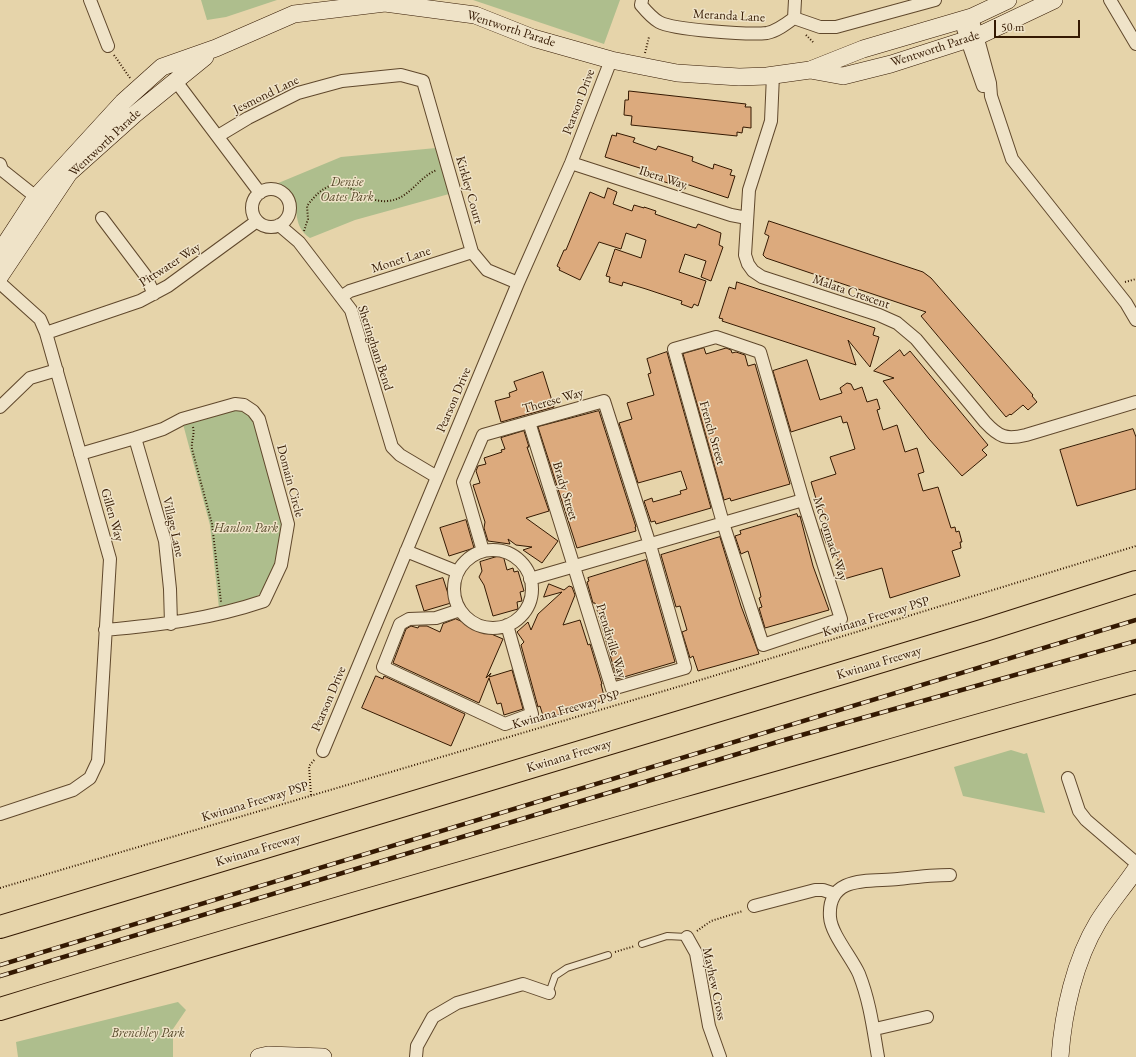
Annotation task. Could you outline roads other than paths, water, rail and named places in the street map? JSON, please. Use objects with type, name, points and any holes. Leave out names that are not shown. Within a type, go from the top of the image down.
[{"type":"highway","name":"Kwinana Freeway","points":[[0,927],[985,630],[1136,582]]},
{"type":"highway","points":[[0,1009],[234,938],[598,833],[788,780],[982,723],[1136,682]]},
{"type":"street","points":[[90,0],[108,46]]},
{"type":"street","points":[[796,0],[794,18],[820,27],[836,27],[935,0]]},
{"type":"street","name":"Wentworth Parade","points":[[0,252],[124,102],[162,67],[216,48],[294,14],[385,3],[475,15],[533,38],[611,60],[656,70],[696,76],[739,77],[773,75],[810,70],[863,49],[966,18],[1008,0]]},
{"type":"street","name":"Wentworth Parade","points":[[810,70],[843,76],[891,64],[973,38],[1054,0]]},
{"type":"street","points":[[1110,0],[1136,44]]},
{"type":"street","name":"Meranda Lane","points":[[641,3],[653,18],[665,25],[732,33],[767,33],[794,18]]},
{"type":"street","points":[[966,18],[990,83],[991,96],[1008,149],[1018,168],[1126,303],[1136,320]]},
{"type":"street","name":"Wentworth Parade","points":[[0,276],[42,202],[69,173],[176,80],[216,48]]},
{"type":"street","name":"Pearson Drive","points":[[323,751],[518,283],[571,163],[611,60]]},
{"type":"street","name":"Jesmond Lane","points":[[218,136],[248,118],[298,93],[342,81],[401,75],[424,81]]},
{"type":"street","name":"Malata Crescent","points":[[773,75],[771,121],[749,190],[745,255],[748,264],[753,271],[762,277],[879,315],[896,323],[916,339],[985,422],[1001,436],[1016,438],[1136,402]]},
{"type":"street","points":[[176,80],[260,193]]},
{"type":"street","name":"Kirkley Court","points":[[424,81],[472,252],[487,270],[518,283]]},
{"type":"street","name":"Ibera Way","points":[[571,163],[731,215],[747,218]]},
{"type":"street","points":[[0,164],[2,170],[42,202]]},
{"type":"street","points":[[273,190],[279,192],[285,197],[288,202],[288,216],[279,225],[266,227],[257,221],[252,210],[253,203],[260,193],[273,190]]},
{"type":"street","points":[[102,218],[144,275],[154,294]]},
{"type":"street","name":"Pittwater Way","points":[[46,333],[140,301],[154,294],[168,286],[257,221]]},
{"type":"street","name":"Sheringham Bend","points":[[279,225],[299,242],[351,310],[392,447],[400,455],[437,477]]},
{"type":"street","name":"Monet Lane","points":[[341,297],[350,291],[472,252]]},
{"type":"street","name":"Gillen Way","points":[[0,283],[40,319],[46,333],[110,559],[98,761],[90,778],[74,790],[0,814]]},
{"type":"street","name":"McCormack Way","points":[[674,349],[716,338],[760,352],[803,500],[841,619],[763,644],[723,523]]},
{"type":"street","name":"French Street","points":[[674,349],[723,523]]},
{"type":"street","points":[[0,407],[30,378],[57,370]]},
{"type":"street","name":"Therese Way","points":[[483,551],[463,482],[482,435],[604,401],[650,545]]},
{"type":"street","name":"Domain Circle","points":[[80,454],[163,429],[190,417],[235,404],[244,405],[253,411],[259,419],[288,524],[281,565],[264,601],[222,614],[171,624],[105,630]]},
{"type":"street","name":"Brady Street","points":[[529,422],[574,567]]},
{"type":"street","name":"Village Lane","points":[[135,438],[164,542],[170,589],[171,624]]},
{"type":"street","points":[[530,579],[803,500]]},
{"type":"street","name":"Prendiville Way","points":[[574,567],[612,689],[685,668],[650,545]]},
{"type":"street","points":[[495,550],[507,552],[526,568],[532,590],[527,606],[517,620],[507,625],[494,628],[481,626],[469,620],[460,610],[455,598],[454,584],[458,572],[464,562],[473,555],[483,551],[495,550]]},
{"type":"street","points":[[406,551],[458,572]]},
{"type":"street","points":[[460,610],[436,618],[409,619],[400,624],[383,668],[505,724],[532,714],[507,625]]},
{"type":"street","points":[[1068,778],[1079,811],[1086,820],[1136,863]]},
{"type":"street","points":[[1060,1057],[1061,1038],[1071,989],[1080,963],[1098,922],[1136,870]]},
{"type":"street","points":[[878,1057],[875,1029],[868,998],[859,975],[835,932],[830,918],[835,894],[843,887],[864,880],[898,879],[918,875],[950,875]]},
{"type":"street","points":[[754,906],[815,890],[823,890],[835,894]]},
{"type":"street","name":"Mayhew Cross","points":[[687,937],[696,953],[709,1026],[720,1057]]},
{"type":"street","points":[[416,1057],[417,1046],[433,1017],[458,1003],[524,984],[549,993]]},
{"type":"street","points":[[875,1029],[927,1017]]},
{"type":"street","points":[[259,1057],[268,1055],[323,1057]]},
{"type":"lane","name":"Mayhew Cross","points":[[642,944],[667,936],[687,937]]},
{"type":"lane","points":[[549,993],[556,976],[568,968],[608,955]]},
{"type":"railway","points":[[0,965],[1136,620]]},
{"type":"railway","points":[[0,976],[784,740],[1136,641]]},
{"type":"park label","name":"Denise Oates Park","points":[[347,190]]},
{"type":"park label","name":"Hanlon Park","points":[[246,528]]},
{"type":"park label","name":"Brenchley Park","points":[[148,1033]]}]
